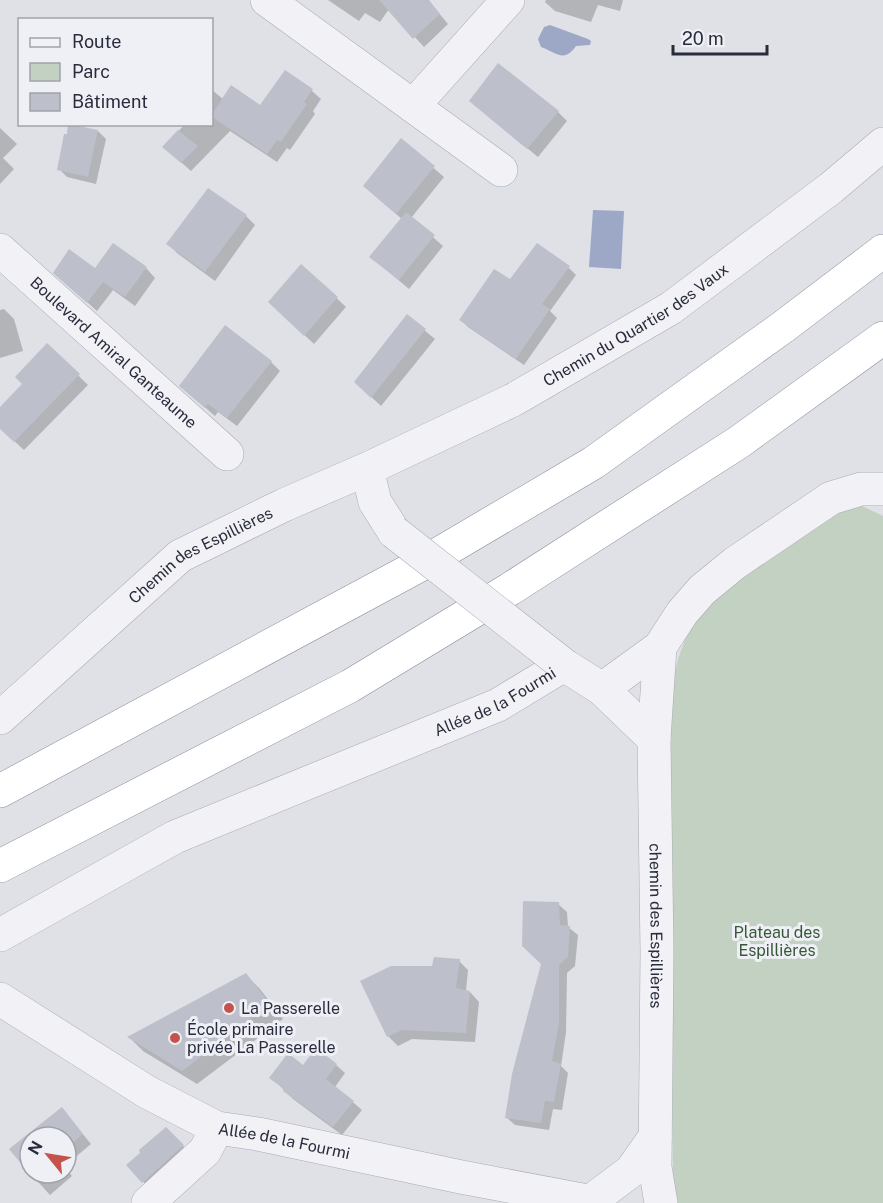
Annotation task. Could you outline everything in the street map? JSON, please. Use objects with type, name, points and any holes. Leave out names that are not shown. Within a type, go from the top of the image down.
[{"type":"highway","points":[[0,791],[420,565],[592,463],[783,327],[883,251]]},
{"type":"highway","points":[[0,866],[350,686],[510,589],[739,442],[883,338]]},
{"type":"street","points":[[267,0],[501,170]]},
{"type":"street","points":[[413,106],[508,0]]},
{"type":"street","name":"Chemin du Quartier des Vaux","points":[[368,469],[513,400],[671,308],[831,188],[883,144]]},
{"type":"street","name":"Boulevard Amiral Ganteaume","points":[[0,250],[227,454]]},
{"type":"street","points":[[368,469],[375,502],[394,532],[564,665],[602,688],[654,739]]},
{"type":"street","name":"Chemin des Espillières","points":[[0,718],[180,556],[284,505],[368,469]]},
{"type":"street","points":[[602,688],[660,647],[682,613],[702,590],[735,563],[831,498],[861,489],[883,489]]},
{"type":"street","name":"chemin des Espillières","points":[[660,647],[654,739],[657,952],[655,1167],[661,1203]]},
{"type":"street","name":"Allée de la Fourmi","points":[[0,935],[175,837],[498,705],[564,665]]},
{"type":"street","name":"Allée de la Fourmi","points":[[0,999],[147,1092],[217,1128],[258,1134],[461,1177],[595,1202]]},
{"type":"street","points":[[148,1203],[205,1151],[217,1128]]},
{"type":"street","points":[[595,1202],[631,1171],[655,1137]]},
{"type":"green space","name":"Plateau des Espillières","points":[[860,505],[883,516],[883,1203],[677,1203],[673,1187],[669,696],[678,659],[692,621],[717,592],[836,506]]},
{"type":"water","points":[[550,25],[588,39],[591,41],[590,45],[576,46],[564,55],[541,47],[538,39],[544,27]]},
{"type":"water","points":[[593,210],[624,211],[621,269],[589,267]]},
{"type":"building","points":[[379,0],[429,0],[440,14],[413,39]]},
{"type":"building","points":[[498,63],[559,111],[527,149],[469,101]]},
{"type":"building","points":[[285,70],[313,89],[304,102],[307,104],[281,142],[277,140],[267,154],[213,118],[213,112],[231,85],[260,105]]},
{"type":"building","points":[[68,126],[98,130],[88,177],[57,170],[64,134],[67,134]]},
{"type":"building","points":[[178,130],[198,146],[181,163],[162,147]]},
{"type":"building","points":[[401,138],[435,166],[396,214],[363,186]]},
{"type":"building","points":[[208,188],[247,215],[205,272],[166,244]]},
{"type":"building","points":[[406,212],[435,235],[399,280],[369,257]]},
{"type":"building","points":[[113,243],[147,267],[125,297],[103,282],[87,303],[53,273],[69,249],[95,268]]},
{"type":"building","points":[[537,243],[570,266],[542,304],[550,309],[516,359],[459,320],[494,269],[510,279]]},
{"type":"building","points":[[301,264],[338,297],[304,336],[268,302]]},
{"type":"building","points":[[407,314],[426,329],[371,398],[354,382]]},
{"type":"building","points":[[225,325],[272,361],[227,418],[208,404],[205,408],[179,386]]},
{"type":"building","points":[[47,343],[80,374],[14,442],[0,429],[0,407],[22,384],[15,377]]},
{"type":"building","points":[[523,901],[559,902],[560,925],[570,926],[568,957],[559,965],[559,1023],[552,1061],[561,1064],[554,1102],[545,1101],[541,1123],[505,1118],[512,1074],[541,964],[522,946]]},
{"type":"building","points":[[434,957],[460,959],[456,988],[470,991],[466,1033],[402,1030],[387,1037],[360,981],[391,966],[432,966]]},
{"type":"building","points":[[246,973],[270,1004],[182,1071],[127,1037]]},
{"type":"building","points":[[316,1048],[337,1064],[326,1079],[354,1101],[333,1127],[283,1091],[284,1089],[269,1078],[288,1053],[303,1065]]},
{"type":"building","points":[[62,1107],[76,1125],[39,1125]]},
{"type":"building","points":[[166,1127],[184,1145],[142,1183],[126,1165],[140,1153],[139,1150]]},
{"type":"building","points":[[78,1128],[83,1134],[78,1138]]},
{"type":"building","points":[[18,1142],[18,1160],[9,1149]]},
{"type":"place","name":"La Passerelle","points":[[229,1008]]},
{"type":"place","name":"École primaire privée La Passerelle","points":[[175,1038]]}]
